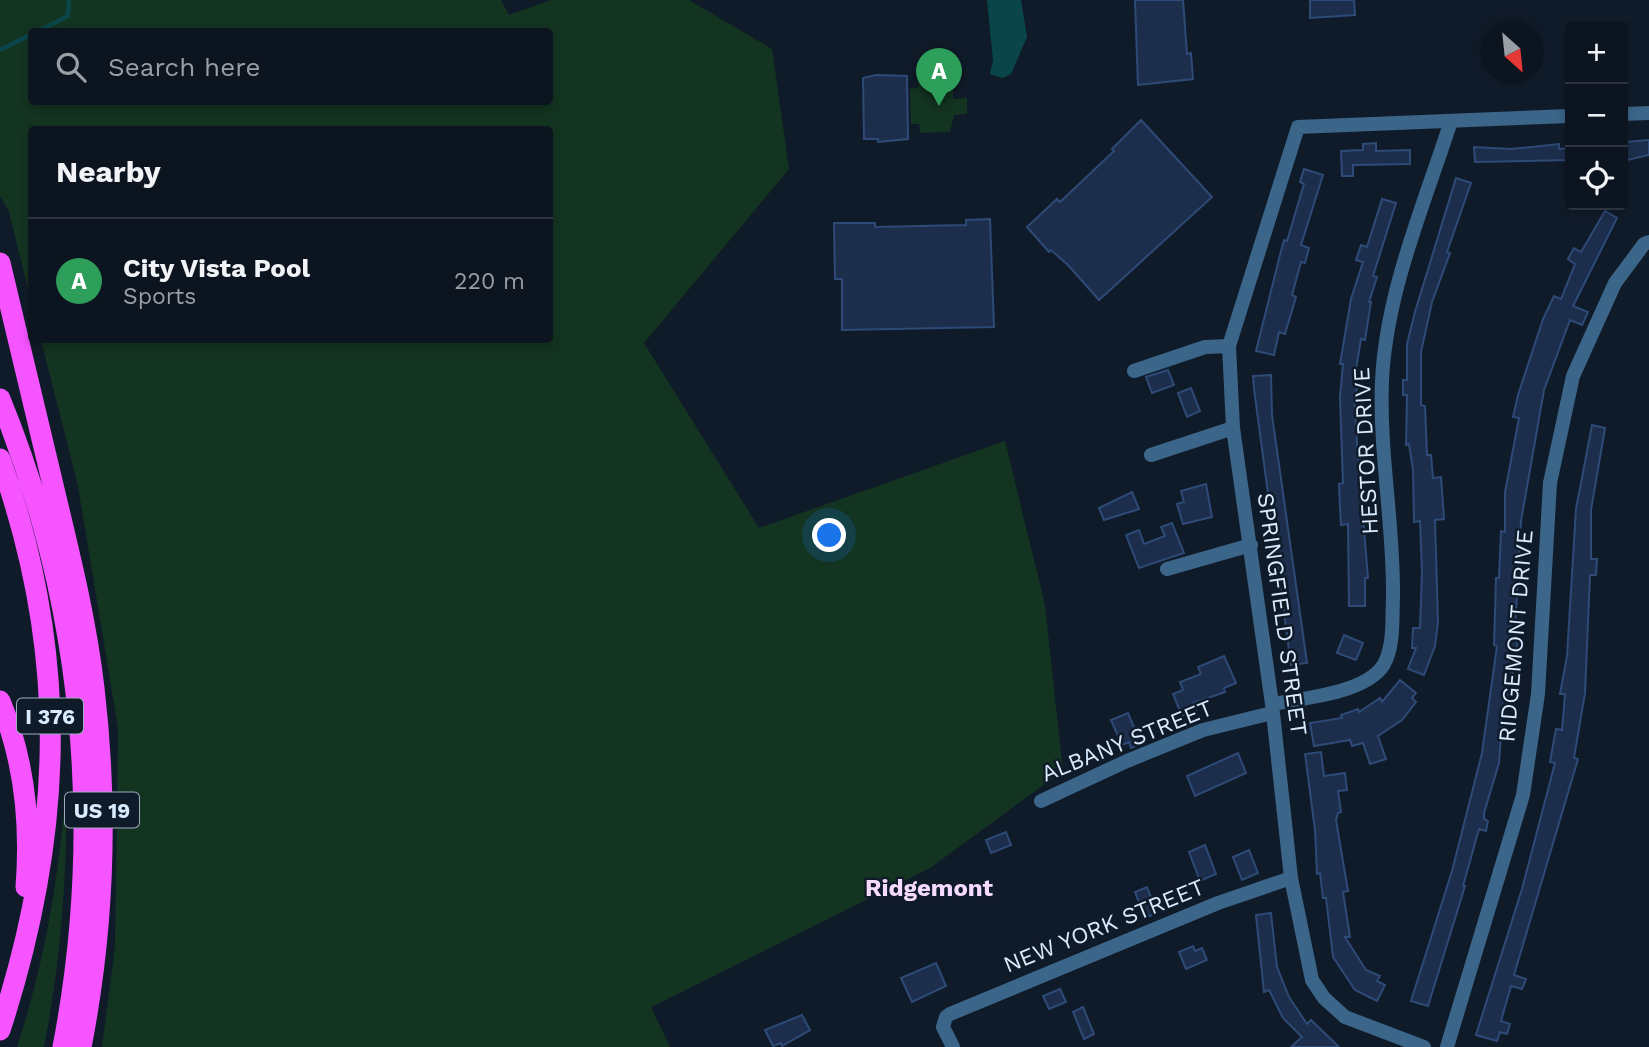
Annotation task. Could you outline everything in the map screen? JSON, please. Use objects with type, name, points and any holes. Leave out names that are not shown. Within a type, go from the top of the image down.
[{"type":"highway","name":"US 19","points":[[0,263],[77,586],[98,723],[102,799],[100,913],[80,1047]]},
{"type":"highway","points":[[0,306],[24,407],[45,529]]},
{"type":"highway","name":"I 376","points":[[0,399],[30,479],[45,529],[71,650],[85,800],[82,912],[63,1047]]},
{"type":"highway","name":"I 376","points":[[0,459],[24,535],[34,583],[44,646],[51,731],[51,782],[44,849],[16,976],[0,1030]]},
{"type":"highway","points":[[0,702],[22,776],[28,826],[25,900],[16,976]]},
{"type":"street","points":[[1628,114],[1649,113]]},
{"type":"street","points":[[1451,121],[1565,116]]},
{"type":"street","name":"SPRINGFIELD STREET","points":[[1423,1047],[1345,1017],[1324,998],[1312,980],[1291,878],[1251,545],[1233,428],[1229,346],[1298,127],[1451,121]]},
{"type":"street","name":"HESTOR DRIVE","points":[[1272,708],[1355,687],[1374,677],[1386,662],[1392,632],[1394,547],[1384,423],[1385,350],[1391,310],[1451,121]]},
{"type":"street","name":"RIDGEMONT DRIVE","points":[[1447,1047],[1523,795],[1538,694],[1550,483],[1573,376],[1615,283],[1644,244],[1649,242]]},
{"type":"street","points":[[1134,371],[1205,347],[1229,346]]},
{"type":"street","points":[[1150,455],[1233,428]]},
{"type":"street","points":[[1167,569],[1251,545]]},
{"type":"street","name":"ALBANY STREET","points":[[1041,801],[1127,761],[1203,730],[1272,708]]},
{"type":"street","name":"NEW YORK STREET","points":[[953,1047],[943,1027],[950,1014],[1218,903],[1291,878]]},
{"type":"shaded area","points":[[0,0],[501,0],[509,15],[550,0],[689,0],[772,49],[789,169],[644,343],[759,528],[1005,441],[1045,605],[1063,771],[930,868],[651,1007],[670,1047],[102,1047],[115,946],[118,728],[78,486],[42,343],[553,343],[553,126],[28,126],[28,289],[9,212],[0,196]]},
{"type":"shaded area","points":[[987,0],[1021,0],[1027,37],[1011,74],[1003,78],[990,74],[993,60]]},
{"type":"shaded area","points":[[919,81],[948,82],[947,89],[953,89],[953,99],[967,98],[967,114],[954,115],[950,132],[920,133],[919,124],[911,124],[910,89],[917,88]]},
{"type":"shaded area","points":[[66,783],[62,916],[44,1047],[17,1047],[36,982],[50,917],[60,851]]},
{"type":"building","points":[[1135,0],[1183,0],[1187,54],[1191,53],[1193,79],[1138,85]]},
{"type":"building","points":[[1310,0],[1354,0],[1355,15],[1310,18]]},
{"type":"building","points":[[876,75],[907,76],[908,139],[878,142],[878,139],[864,139],[863,78]]},
{"type":"building","points":[[1141,120],[1212,197],[1099,300],[1068,265],[1051,250],[1049,252],[1027,227],[1057,199],[1060,202],[1114,151],[1112,149]]},
{"type":"building","points":[[1649,140],[1649,155],[1628,160],[1628,142]]},
{"type":"building","points":[[1376,143],[1376,151],[1410,150],[1410,164],[1353,165],[1353,176],[1342,176],[1341,151],[1363,150],[1363,144]]},
{"type":"building","points":[[1559,144],[1559,149],[1565,148],[1565,160],[1475,162],[1474,147],[1511,149]]},
{"type":"building","points":[[1304,169],[1323,175],[1301,245],[1309,248],[1305,263],[1301,262],[1292,295],[1296,297],[1285,334],[1279,332],[1274,355],[1256,351],[1284,240],[1287,241],[1304,184],[1300,182]]},
{"type":"building","points":[[1456,178],[1471,183],[1432,302],[1421,352],[1421,405],[1425,406],[1427,455],[1431,455],[1433,478],[1441,477],[1444,519],[1435,520],[1438,622],[1435,646],[1424,675],[1408,669],[1416,648],[1412,648],[1413,628],[1420,628],[1422,572],[1420,521],[1414,522],[1413,470],[1409,444],[1406,445],[1407,395],[1403,395],[1403,380],[1407,380],[1407,344],[1415,312]]},
{"type":"building","points":[[1382,199],[1396,203],[1373,276],[1377,277],[1369,302],[1365,340],[1361,339],[1354,381],[1358,381],[1354,394],[1358,459],[1361,458],[1362,469],[1359,469],[1368,578],[1365,578],[1365,606],[1349,606],[1348,524],[1341,525],[1339,484],[1343,483],[1340,397],[1343,364],[1340,364],[1351,299],[1363,262],[1356,260],[1361,245],[1367,247]]},
{"type":"building","points":[[1605,211],[1617,218],[1573,306],[1588,312],[1582,325],[1570,320],[1544,390],[1521,521],[1515,630],[1518,638],[1502,720],[1499,763],[1484,813],[1484,819],[1488,821],[1486,831],[1479,829],[1465,886],[1428,1006],[1411,1001],[1452,871],[1482,753],[1497,646],[1494,645],[1496,578],[1499,578],[1501,531],[1505,532],[1505,492],[1519,418],[1513,417],[1543,319],[1554,296],[1561,299],[1575,264],[1568,259],[1574,248],[1581,252]]},
{"type":"building","points":[[990,219],[994,327],[842,330],[842,279],[835,279],[834,223],[875,223],[875,227],[966,225],[966,220]]},
{"type":"building","points":[[1168,370],[1174,385],[1152,393],[1146,377]]},
{"type":"building","points":[[1271,375],[1272,415],[1307,663],[1291,665],[1253,376]]},
{"type":"building","points":[[1191,388],[1200,411],[1187,417],[1178,393]]},
{"type":"building","points":[[1592,425],[1605,428],[1591,510],[1591,559],[1597,559],[1596,575],[1590,575],[1585,693],[1574,758],[1578,759],[1514,975],[1526,979],[1522,989],[1511,986],[1501,1021],[1510,1024],[1507,1034],[1500,1032],[1497,1041],[1476,1035],[1522,889],[1555,763],[1550,762],[1556,729],[1562,730],[1565,694],[1560,694],[1567,656],[1576,509]]},
{"type":"building","points":[[1206,484],[1212,517],[1183,524],[1177,504],[1184,502],[1181,491]]},
{"type":"building","points":[[1132,492],[1139,509],[1104,520],[1099,508]]},
{"type":"building","points":[[1172,523],[1184,553],[1139,568],[1126,535],[1139,530],[1144,544],[1165,536],[1161,527]]},
{"type":"building","points":[[1344,635],[1363,643],[1356,660],[1337,653]]},
{"type":"building","points":[[1224,656],[1236,683],[1224,688],[1225,692],[1193,703],[1196,711],[1182,716],[1173,694],[1183,690],[1180,682],[1201,674],[1198,667]]},
{"type":"building","points":[[1400,680],[1416,693],[1412,698],[1416,702],[1402,720],[1378,736],[1386,759],[1370,764],[1363,743],[1352,746],[1350,740],[1314,746],[1310,723],[1342,718],[1341,715],[1358,709],[1359,712],[1380,698],[1382,702]]},
{"type":"building","points":[[1128,713],[1141,744],[1131,748],[1129,742],[1122,745],[1111,720]]},
{"type":"building","points":[[1321,752],[1324,776],[1345,773],[1347,790],[1338,791],[1341,812],[1336,820],[1348,891],[1343,892],[1350,937],[1345,937],[1366,970],[1380,976],[1377,981],[1385,985],[1377,1001],[1355,990],[1333,957],[1326,898],[1323,898],[1320,873],[1317,874],[1315,830],[1305,754]]},
{"type":"building","points":[[1238,753],[1246,773],[1195,796],[1187,776]]},
{"type":"building","points":[[1006,832],[1011,845],[991,853],[986,840]]},
{"type":"building","points":[[1205,845],[1216,874],[1200,881],[1189,852]]},
{"type":"building","points":[[1249,850],[1258,873],[1242,880],[1233,857]]},
{"type":"building","points":[[1147,887],[1157,913],[1145,918],[1135,892]]},
{"type":"building","points":[[1271,913],[1277,967],[1289,997],[1307,1024],[1311,1020],[1339,1047],[1291,1047],[1302,1037],[1283,1018],[1269,990],[1264,992],[1256,915]]},
{"type":"building","points":[[1193,946],[1195,951],[1202,948],[1207,960],[1186,969],[1179,952]]},
{"type":"building","points":[[936,963],[946,986],[912,1002],[901,978]]},
{"type":"building","points":[[1060,989],[1066,1002],[1049,1009],[1043,996]]},
{"type":"building","points":[[1083,1007],[1094,1034],[1084,1039],[1073,1012]]},
{"type":"building","points":[[802,1015],[810,1030],[782,1046],[781,1043],[773,1046],[765,1030]]},
{"type":"waterway","points":[[45,28],[68,16],[69,0]]},
{"type":"waterway","points":[[0,50],[28,36]]},
{"type":"place","name":"City Vista Pool","points":[[939,106]]},
{"type":"district","name":"Ridgemont","points":[[929,888]]}]
